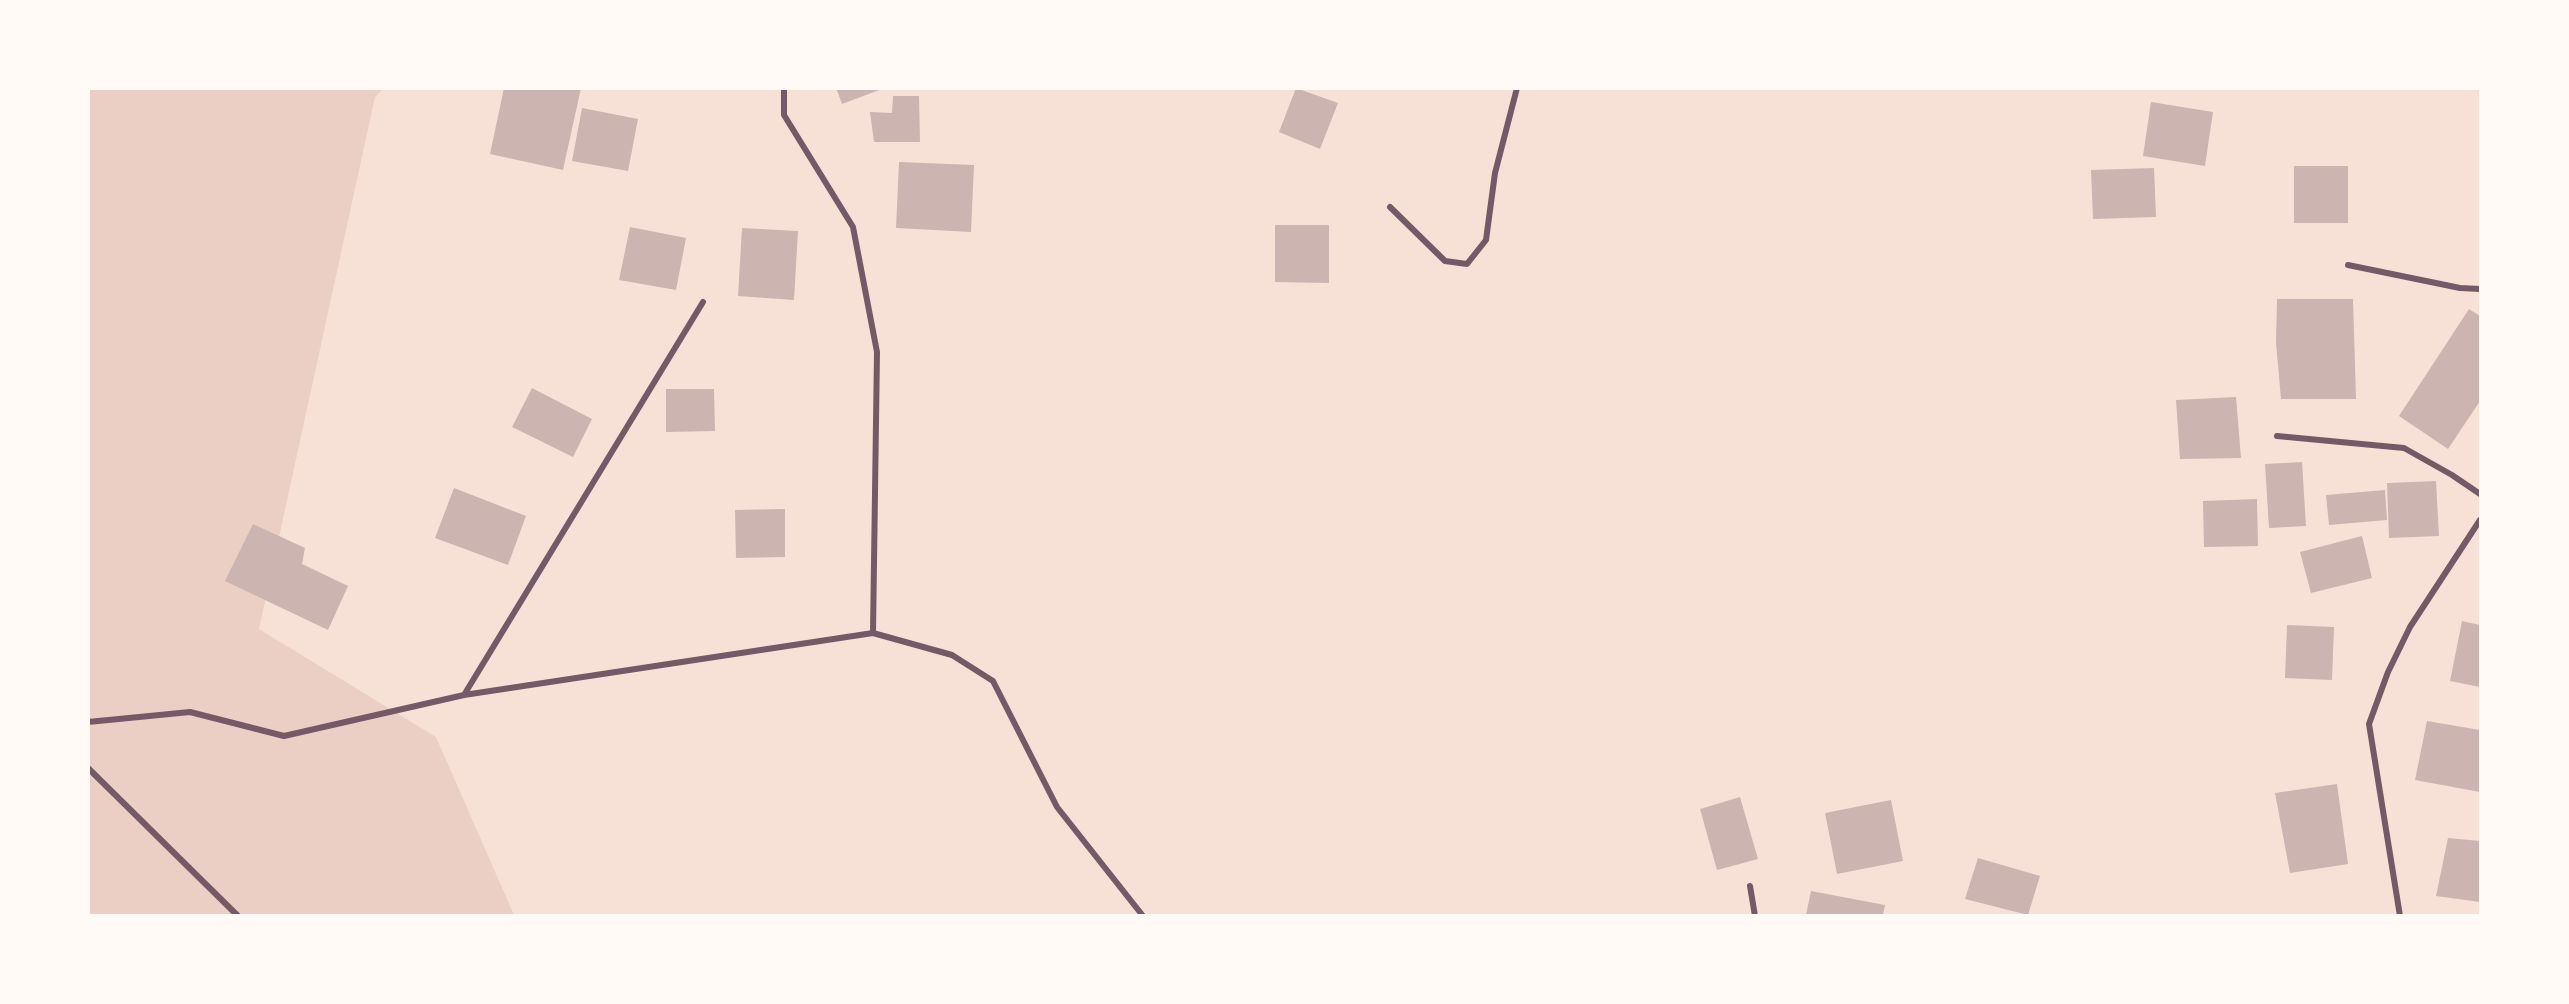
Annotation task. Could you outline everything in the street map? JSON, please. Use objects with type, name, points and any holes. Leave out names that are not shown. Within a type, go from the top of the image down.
[{"type":"street","points":[[784,88],[784,115],[853,227],[877,352],[873,633]]},
{"type":"street","points":[[1390,207],[1445,261],[1467,264],[1486,240],[1495,173],[1517,88]]},
{"type":"street","points":[[2348,266],[2460,288],[2481,289]]},
{"type":"street","points":[[464,695],[704,302]]},
{"type":"street","points":[[2277,436],[2404,448],[2481,494]]},
{"type":"street","points":[[2400,915],[2369,724],[2388,672],[2410,627],[2481,520]]},
{"type":"street","points":[[88,722],[190,712],[284,736],[464,695],[873,633],[952,655],[993,681],[1057,807],[1143,915]]},
{"type":"street","points":[[88,768],[238,915]]},
{"type":"street","points":[[1750,886],[1755,915]]},
{"type":"shaded area","points":[[88,89],[383,89],[375,97],[259,629],[436,737],[514,915],[89,915]]},
{"type":"building","points":[[504,88],[581,88],[563,170],[490,154]]},
{"type":"building","points":[[836,88],[882,88],[882,89],[842,104]]},
{"type":"building","points":[[1296,88],[1338,103],[1320,149],[1279,132]]},
{"type":"building","points":[[893,96],[919,96],[920,142],[874,142],[870,112],[892,113]]},
{"type":"building","points":[[2151,102],[2213,112],[2205,166],[2143,156]]},
{"type":"building","points":[[582,108],[638,119],[628,171],[572,161]]},
{"type":"building","points":[[899,162],[974,165],[971,232],[896,228]]},
{"type":"building","points":[[2294,166],[2348,166],[2348,223],[2294,223]]},
{"type":"building","points":[[2154,168],[2156,217],[2093,219],[2091,170]]},
{"type":"building","points":[[1275,225],[1329,225],[1329,283],[1275,282]]},
{"type":"building","points":[[630,227],[686,238],[676,290],[619,280]]},
{"type":"building","points":[[742,228],[798,231],[794,300],[738,296]]},
{"type":"building","points":[[2277,299],[2353,299],[2356,399],[2281,399],[2276,343]]},
{"type":"building","points":[[2469,309],[2480,316],[2480,401],[2448,449],[2399,416]]},
{"type":"building","points":[[532,388],[592,419],[573,457],[512,427]]},
{"type":"building","points":[[666,389],[714,389],[715,431],[666,432]]},
{"type":"building","points":[[2236,397],[2241,458],[2180,459],[2176,400]]},
{"type":"building","points":[[2302,462],[2306,526],[2269,528],[2265,464]]},
{"type":"building","points":[[2436,481],[2439,536],[2389,538],[2387,483]]},
{"type":"building","points":[[454,488],[526,516],[508,565],[435,538]]},
{"type":"building","points":[[2385,490],[2387,520],[2329,525],[2326,495]]},
{"type":"building","points":[[2257,499],[2258,546],[2204,547],[2203,501]]},
{"type":"building","points":[[785,509],[785,557],[736,558],[735,510]]},
{"type":"building","points":[[253,524],[305,548],[302,564],[348,586],[328,630],[225,581]]},
{"type":"building","points":[[2362,536],[2372,578],[2311,593],[2300,552]]},
{"type":"building","points":[[2462,621],[2480,625],[2480,687],[2450,681]]},
{"type":"building","points":[[2287,625],[2334,627],[2332,680],[2285,678]]},
{"type":"building","points":[[2427,721],[2480,730],[2480,792],[2415,780]]},
{"type":"building","points":[[2337,784],[2348,864],[2290,873],[2275,793]]},
{"type":"building","points":[[1740,797],[1758,859],[1717,870],[1700,809]]},
{"type":"building","points":[[1891,800],[1903,861],[1837,874],[1825,813]]},
{"type":"building","points":[[2448,838],[2480,841],[2480,902],[2436,896]]},
{"type":"building","points":[[1978,858],[2040,876],[2028,915],[1965,899]]},
{"type":"building","points":[[1811,891],[1885,905],[1883,915],[1806,915]]}]
